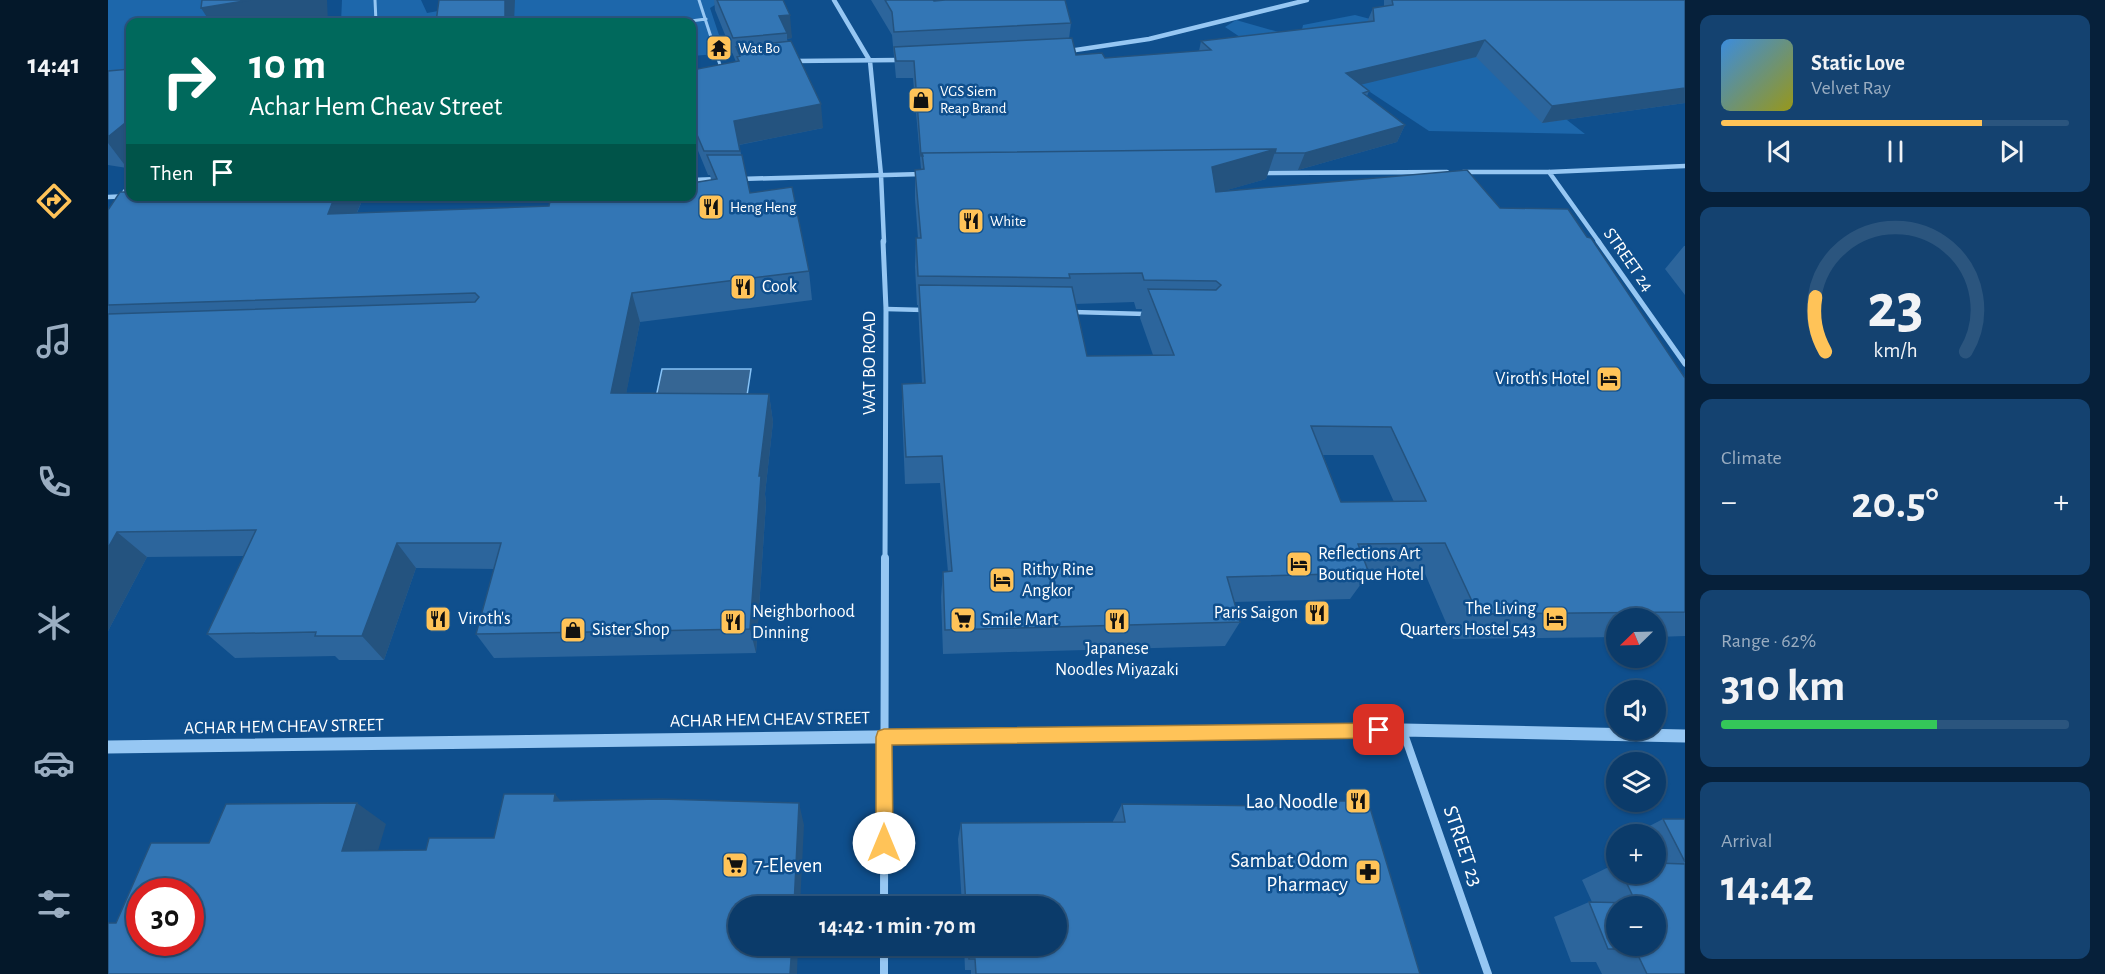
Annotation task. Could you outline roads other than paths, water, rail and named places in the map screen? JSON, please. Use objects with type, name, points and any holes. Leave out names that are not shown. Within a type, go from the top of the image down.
[{"type":"street","name":"WAT BO ROAD","points":[[834,0],[870,62],[881,175],[886,309],[884,896]]},
{"type":"street","points":[[1058,52],[1117,46],[1307,0]]},
{"type":"street","points":[[786,61],[905,60]]},
{"type":"street","points":[[711,69],[732,67]]},
{"type":"street","points":[[1251,173],[1549,172],[1685,166]]},
{"type":"street","name":"STREET 24","points":[[1549,172],[1685,364]]},
{"type":"street","points":[[696,180],[929,174]]},
{"type":"street","points":[[116,205],[126,190]]},
{"type":"street","points":[[108,196],[126,196]]},
{"type":"street","name":"ACHAR HEM CHEAV STREET","points":[[108,747],[1403,730],[1685,736]]},
{"type":"street","name":"STREET 23","points":[[1403,730],[1488,974]]},
{"type":"street","points":[[884,956],[884,974]]},
{"type":"lane","points":[[375,0],[376,18]]},
{"type":"lane","points":[[699,0],[722,68]]},
{"type":"lane","points":[[696,20],[706,19]]},
{"type":"lane","points":[[886,309],[933,310]]},
{"type":"lane","points":[[1064,312],[1158,314]]},
{"type":"place","name":"Wat Bo","points":[[719,48]]},
{"type":"place","name":"VGS Siem Reap Brand","points":[[921,100]]},
{"type":"place","name":"Heng Heng","points":[[711,207]]},
{"type":"place","name":"White","points":[[971,221]]},
{"type":"place","name":"Cook","points":[[743,287]]},
{"type":"place","name":"Viroth's Hotel","points":[[1609,379]]},
{"type":"place","name":"Reflections Art Boutique Hotel","points":[[1299,564]]},
{"type":"place","name":"Rithy Rine Angkor","points":[[1002,580]]},
{"type":"place","name":"Paris Saigon","points":[[1317,613]]},
{"type":"place","name":"Viroth's","points":[[438,619]]},
{"type":"place","name":"The Living Quarters Hostel 543","points":[[1555,619]]},
{"type":"place","name":"Smile Mart","points":[[963,620]]},
{"type":"place","name":"Japanese Noodles Miyazaki","points":[[1117,621]]},
{"type":"place","name":"Neighborhood Dinning","points":[[733,622]]},
{"type":"place","name":"Sister Shop","points":[[573,630]]},
{"type":"place","name":"Lao Noodle","points":[[1358,801]]},
{"type":"place","name":"7-Eleven","points":[[735,865]]},
{"type":"place","name":"Sambat Odom Pharmacy","points":[[1368,872]]}]
